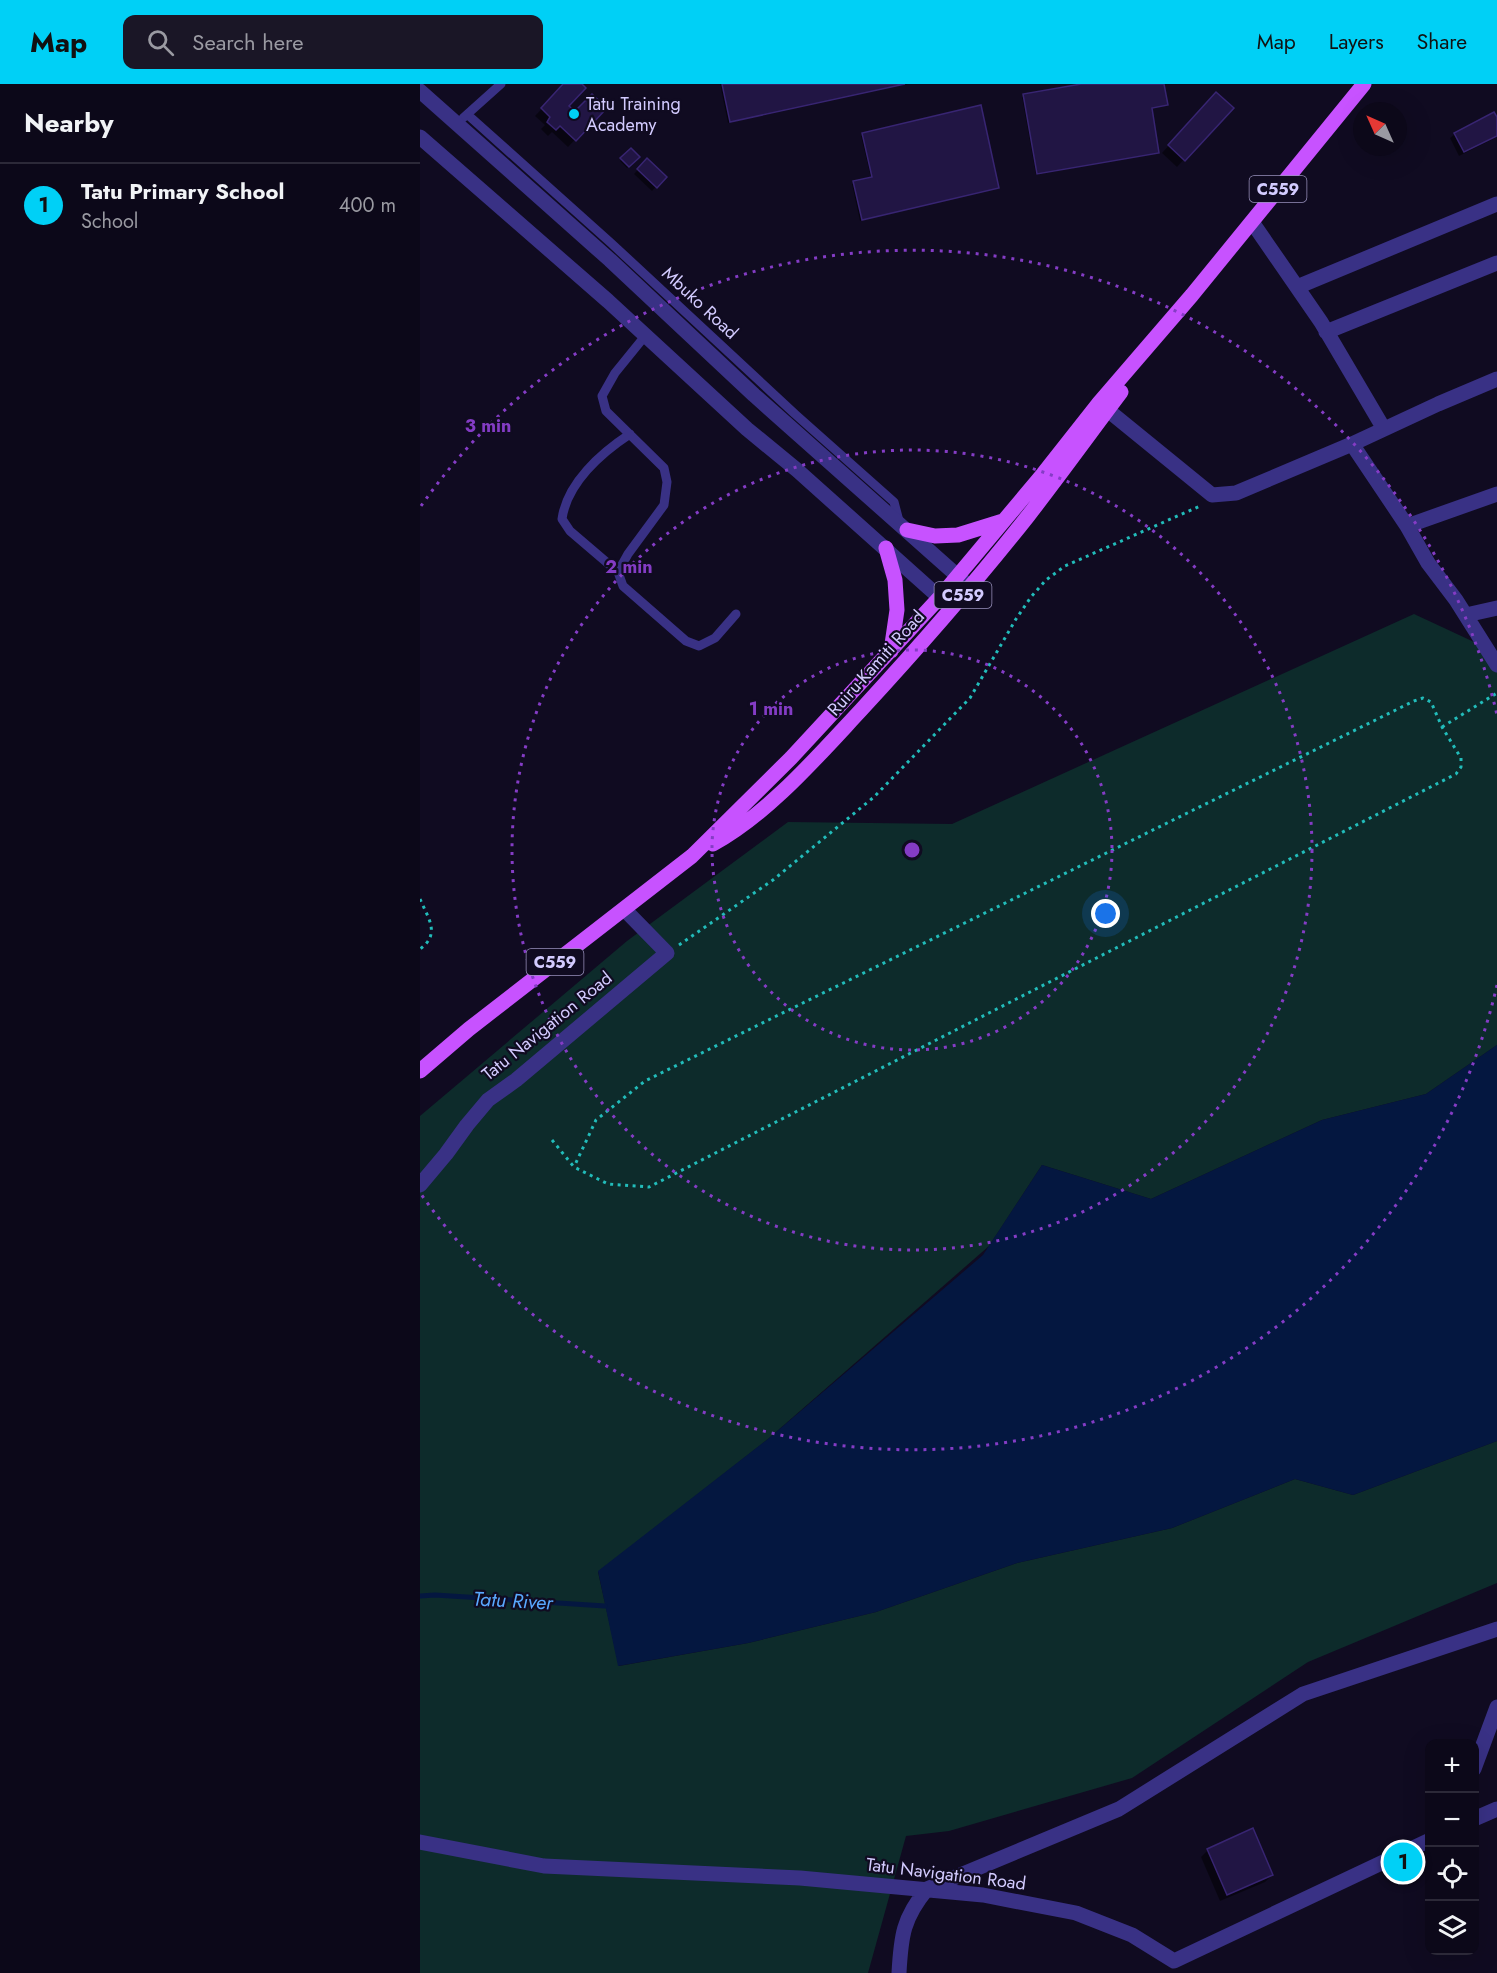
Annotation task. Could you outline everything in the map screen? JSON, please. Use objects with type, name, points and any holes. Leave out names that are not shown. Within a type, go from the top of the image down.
[{"type":"main road","name":"Ruiru-Kamiti Road","points":[[692,856],[722,839],[763,808],[822,752],[946,603],[958,576],[1103,406],[1364,84]]},
{"type":"main road","name":"Ruiru-Kamiti Road","points":[[420,1071],[469,1029],[692,856],[791,758],[891,651],[946,603],[970,587],[1028,516],[1103,406]]},
{"type":"main road","points":[[903,526],[935,536],[958,535],[1004,521]]},
{"type":"main road","points":[[886,548],[895,580],[897,610],[891,651]]},
{"type":"street","points":[[420,91],[462,119],[754,395],[970,587]]},
{"type":"street","points":[[420,137],[946,603]]},
{"type":"street","points":[[1297,287],[1497,204]]},
{"type":"street","points":[[1251,222],[1326,332],[1384,429]]},
{"type":"street","points":[[1326,332],[1497,263]]},
{"type":"street","points":[[1103,406],[1212,495],[1236,493],[1497,379]]},
{"type":"street","points":[[1352,444],[1497,665]]},
{"type":"street","points":[[1407,526],[1497,494]]},
{"type":"street","points":[[866,531],[885,510]]},
{"type":"street","points":[[1466,615],[1497,608]]},
{"type":"street","points":[[624,909],[668,953]]},
{"type":"street","name":"Tatu Navigation Road","points":[[420,1185],[488,1100],[516,1080],[668,953]]},
{"type":"street","points":[[899,1973],[905,1921],[927,1889],[1119,1809],[1303,1694],[1497,1629]]},
{"type":"street","points":[[1479,1756],[1497,1707]]},
{"type":"street","points":[[1479,1817],[1497,1809]]},
{"type":"street","name":"Tatu Navigation Road","points":[[420,1842],[544,1866],[800,1878],[983,1894],[1076,1913],[1132,1935],[1176,1967],[1425,1842]]},
{"type":"lane","points":[[462,119],[501,84]]},
{"type":"lane","name":"Mbuko Road","points":[[462,119],[603,235],[795,414],[894,502],[903,526]]},
{"type":"lane","points":[[618,572],[628,554],[664,505],[667,482],[664,468],[606,411],[602,396],[615,374],[645,336]]},
{"type":"lane","points":[[630,434],[613,445],[573,488],[564,505],[562,519],[570,531],[618,572],[622,586],[686,641],[699,646],[715,638],[736,614]]},
{"type":"path","points":[[668,953],[773,880],[874,796],[970,698],[1016,619],[1046,580],[1065,566],[1190,512],[1212,495]]},
{"type":"path","points":[[1442,727],[1497,693]]},
{"type":"path","points":[[552,1140],[574,1167],[608,1184],[649,1187],[1456,774],[1461,767],[1461,759],[1442,727],[1431,702],[1424,698],[1414,700],[645,1081],[596,1120],[574,1167]]},
{"type":"path","points":[[420,899],[433,927],[430,938],[420,949]]},
{"type":"green space","points":[[1414,614],[1487,648],[1497,669],[1497,1045],[1426,1094],[1322,1120],[1151,1199],[1042,1165],[989,1246],[768,1439],[598,1572],[619,1666],[748,1643],[876,1612],[1017,1563],[1172,1528],[1295,1479],[1353,1495],[1497,1441],[1497,1583],[1308,1662],[1132,1778],[949,1831],[906,1836],[868,1973],[420,1973],[420,1116],[627,941],[788,822],[952,824]]},
{"type":"water","points":[[1497,1045],[1497,1441],[1353,1495],[1295,1479],[1172,1528],[1017,1563],[876,1612],[748,1643],[618,1666],[598,1571],[768,1439],[983,1255],[1042,1165],[1151,1199],[1322,1120],[1426,1094]]},
{"type":"building","name":"Tatu Training Academy","points":[[563,84],[582,84],[586,88],[569,106],[575,111],[592,94],[607,108],[576,141],[560,126],[556,130],[547,122],[550,117],[541,108]]},
{"type":"building","points":[[722,84],[905,84],[730,122]]},
{"type":"building","points":[[1081,84],[1164,84],[1168,105],[1152,108],[1159,153],[1037,174],[1023,94]]},
{"type":"building","points":[[1216,92],[1234,108],[1185,161],[1168,145]]},
{"type":"building","points":[[981,105],[999,188],[862,220],[853,181],[872,177],[862,133]]},
{"type":"building","points":[[1494,112],[1497,117],[1497,136],[1464,152],[1454,133]]},
{"type":"building","points":[[631,148],[640,157],[629,167],[620,158]]},
{"type":"building","points":[[647,158],[667,177],[657,188],[637,169]]},
{"type":"building","points":[[1253,1828],[1273,1875],[1227,1895],[1207,1849]]},
{"type":"waterway","name":"Tatu River","points":[[420,1596],[435,1595],[605,1606]]},
{"type":"place","name":"Tatu Training Academy","points":[[574,114]]},
{"type":"place","name":"Tatu Primary School","points":[[1403,1862]]}]
